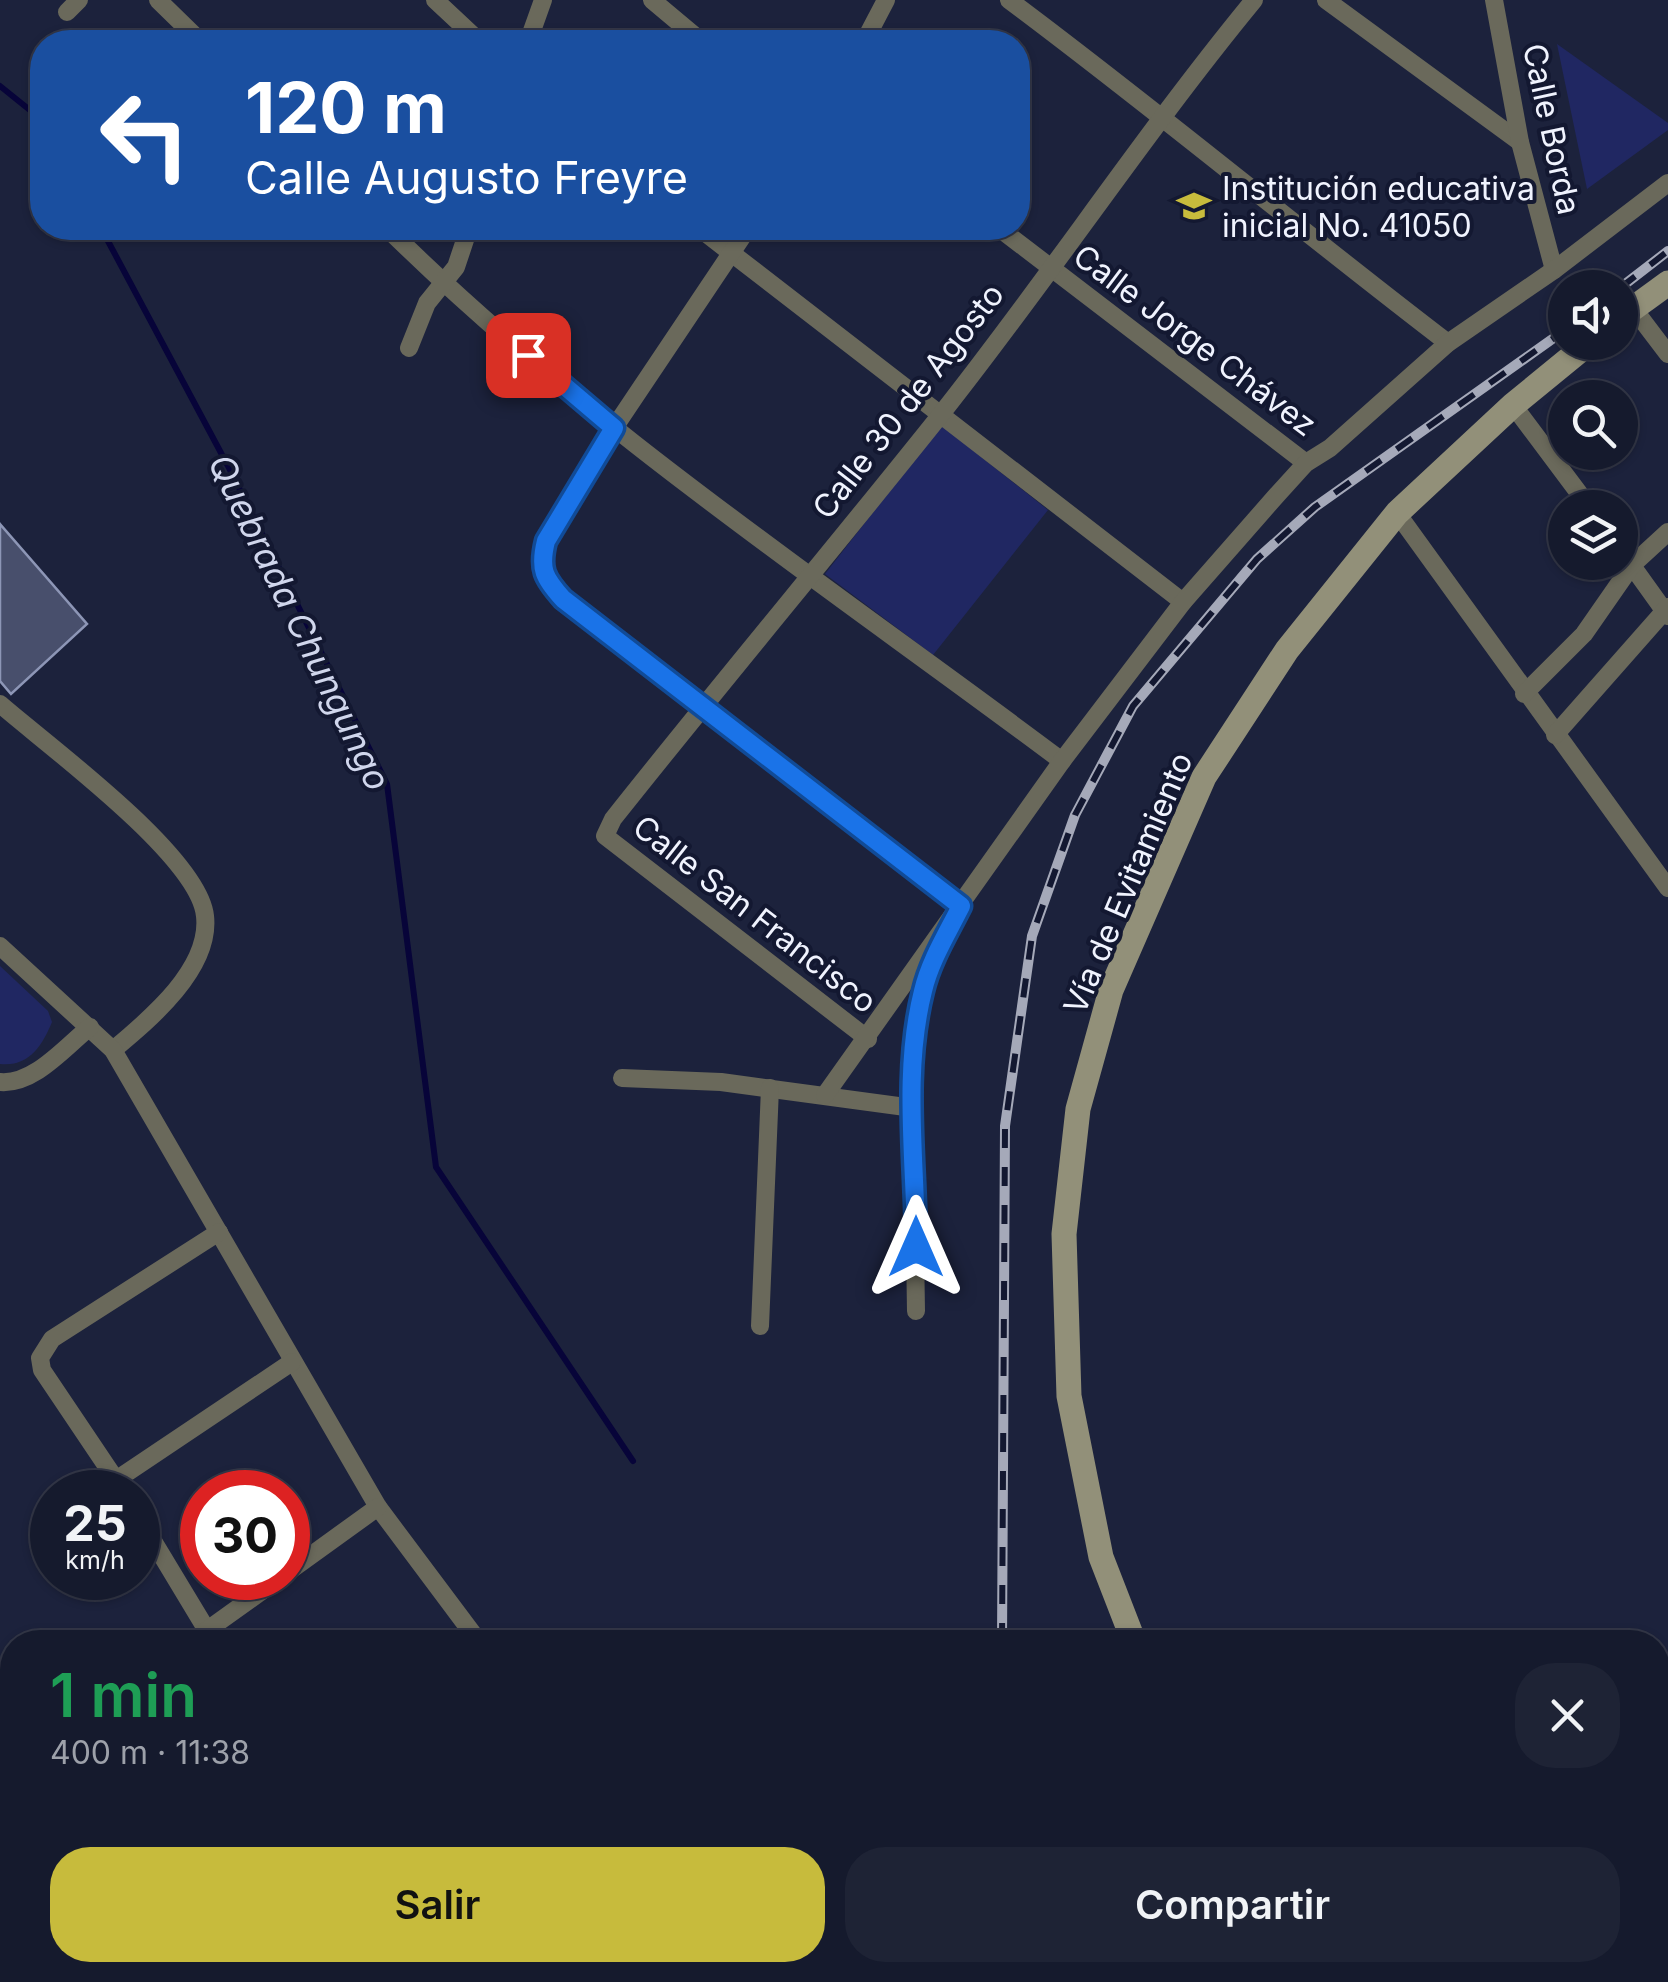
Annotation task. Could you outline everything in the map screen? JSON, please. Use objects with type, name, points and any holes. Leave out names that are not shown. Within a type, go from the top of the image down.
[{"type":"main road","points":[[1638,305],[1668,284]]},
{"type":"main road","name":"Vía de Evitamiento","points":[[1129,1630],[1101,1557],[1069,1396],[1064,1234],[1078,1109],[1111,990],[1204,777],[1288,650],[1396,513],[1568,360]]},
{"type":"street","points":[[158,0],[189,30]]},
{"type":"street","points":[[435,0],[467,30]]},
{"type":"street","points":[[532,30],[542,0]]},
{"type":"street","points":[[652,0],[688,30]]},
{"type":"street","points":[[870,30],[886,0]]},
{"type":"street","points":[[1009,0],[1161,113],[1316,242],[1448,342]]},
{"type":"street","name":"Calle 30 de Agosto","points":[[605,836],[613,819],[704,704],[939,417],[1052,268],[1161,113],[1254,0]]},
{"type":"street","points":[[1326,0],[1520,142]]},
{"type":"street","name":"Calle Borda","points":[[1494,0],[1520,142],[1554,270]]},
{"type":"street","points":[[1554,270],[1668,182]]},
{"type":"street","points":[[399,240],[442,282],[614,428],[1062,762]]},
{"type":"street","points":[[409,348],[427,303],[456,267],[465,240]]},
{"type":"street","points":[[714,240],[1182,602]]},
{"type":"street","points":[[740,240],[614,428],[546,541],[541,562],[544,578],[563,599],[961,906]]},
{"type":"street","name":"Calle Jorge Chávez","points":[[1015,240],[1306,464]]},
{"type":"street","points":[[826,1095],[1062,762],[1182,602],[1306,464],[1330,448],[1448,342],[1548,274]]},
{"type":"street","points":[[1638,325],[1668,354]]},
{"type":"street","points":[[1514,405],[1577,490]]},
{"type":"street","points":[[1396,513],[1668,888]]},
{"type":"street","points":[[1638,560],[1668,532]]},
{"type":"street","points":[[1554,735],[1667,611],[1638,573]]},
{"type":"street","points":[[1524,694],[1584,634],[1622,580]]},
{"type":"street","points":[[0,704],[168,850],[196,887],[205,916],[202,945],[183,979],[146,1023],[113,1050]]},
{"type":"street","name":"Calle San Francisco","points":[[605,836],[868,1039]]},
{"type":"street","points":[[1651,865],[1668,852]]},
{"type":"street","points":[[916,1311],[912,1058],[923,989],[961,906]]},
{"type":"street","points":[[0,946],[113,1050],[378,1507],[470,1630]]},
{"type":"street","points":[[0,1082],[20,1080],[36,1071],[90,1027]]},
{"type":"street","points":[[622,1078],[678,1078],[913,1108]]},
{"type":"street","points":[[760,1326],[770,1088]]},
{"type":"street","points":[[109,1470],[42,1370],[42,1352],[52,1340],[219,1232]]},
{"type":"street","points":[[142,1470],[292,1362]]},
{"type":"street","points":[[310,1556],[378,1507]]},
{"type":"street","points":[[160,1553],[206,1630]]},
{"type":"street","points":[[218,1630],[254,1600]]},
{"type":"shaded area","points":[[1557,44],[1668,123],[1668,130],[1587,189]]},
{"type":"shaded area","points":[[941,425],[1048,510],[933,655],[825,574]]},
{"type":"shaded area","points":[[0,966],[48,1011],[52,1022],[33,1053],[10,1064],[0,1064]]},
{"type":"building","points":[[0,524],[87,624],[11,694],[0,681]]},
{"type":"waterway","name":"Quebrada Chungungo","points":[[0,86],[30,110]]},
{"type":"waterway","name":"Quebrada Chungungo","points":[[107,240],[228,466],[387,784],[436,1167],[633,1461]]},
{"type":"railway","points":[[1638,274],[1668,251]]},
{"type":"railway","points":[[1002,1630],[1005,1126],[1032,936],[1075,815],[1133,706],[1257,559],[1315,507],[1548,342]]},
{"type":"place","name":"Institución educativa inicial No. 41050","points":[[1194,206]]},
{"type":"route","points":[[528,355],[614,428],[546,541],[541,562],[544,578],[563,599],[961,906],[932,964],[916,1021],[912,1058],[916,1247]]}]
